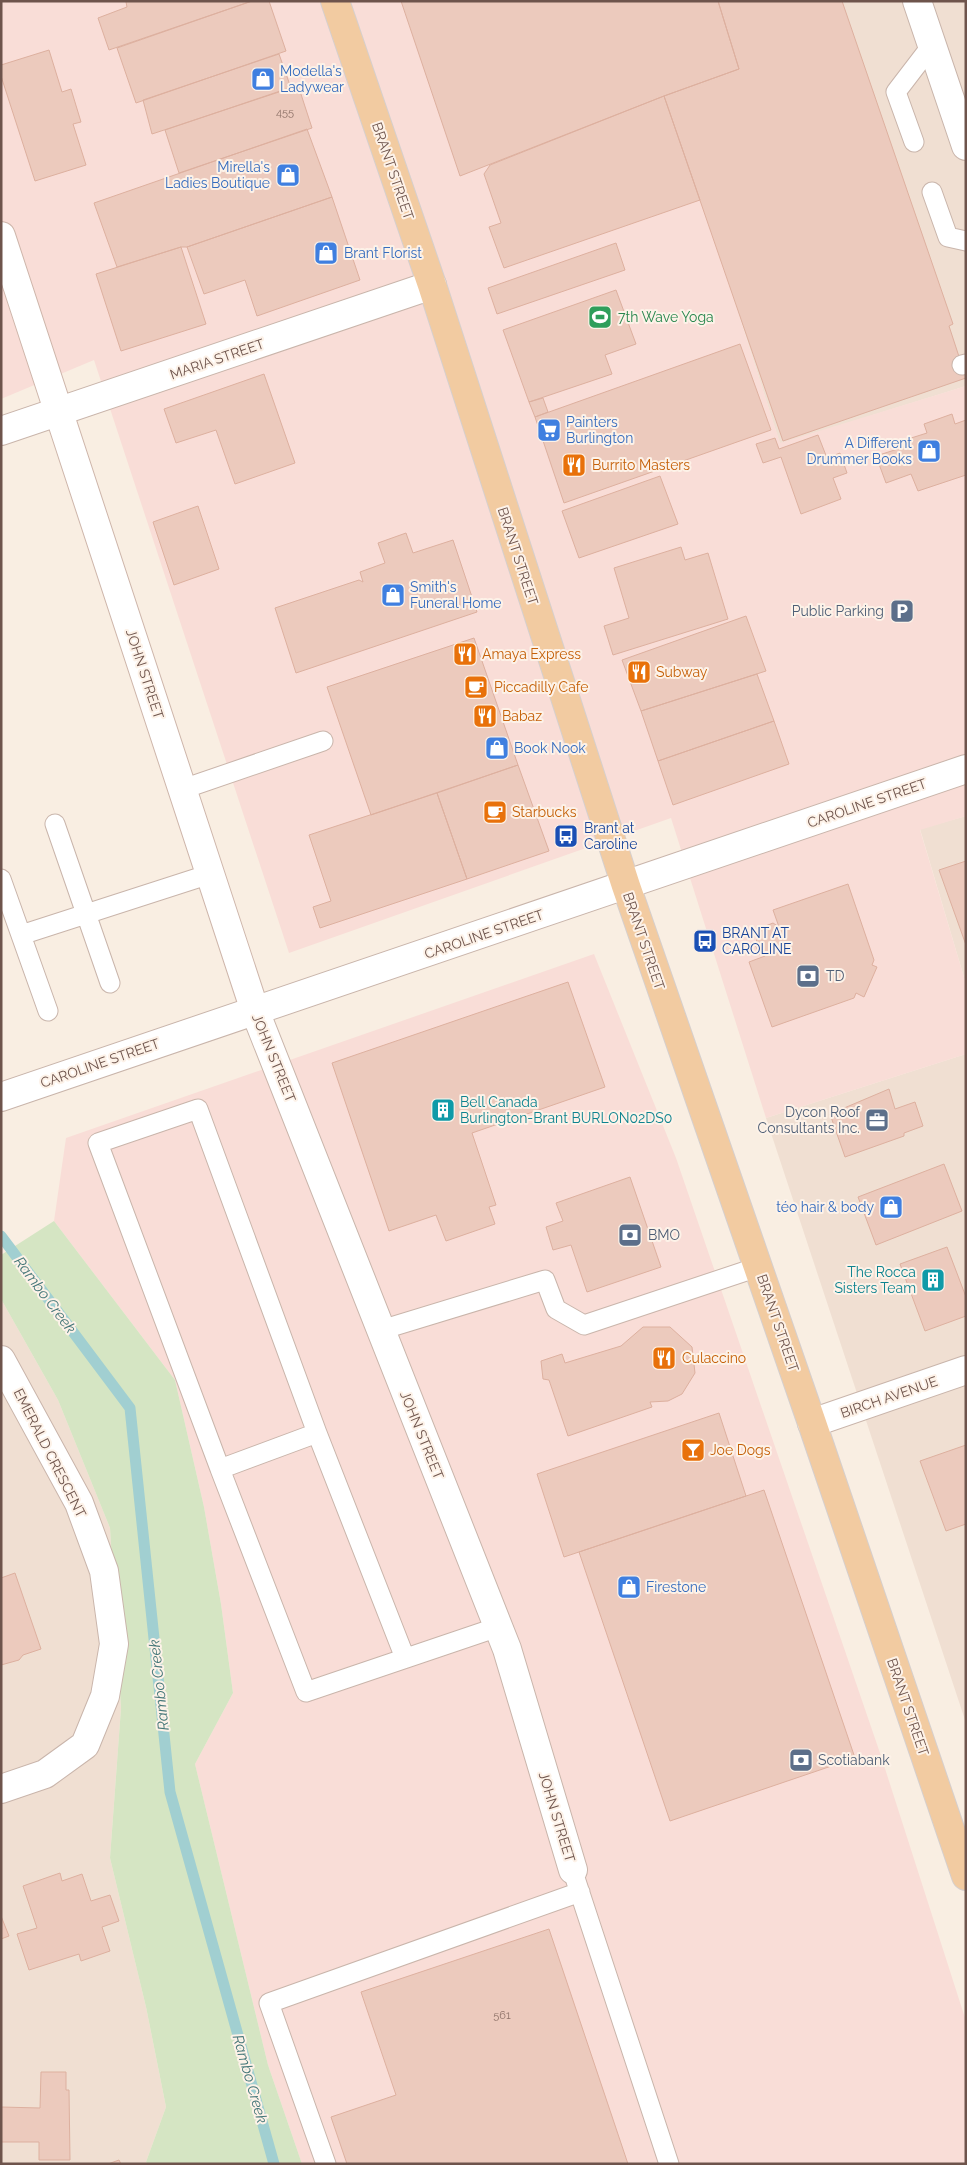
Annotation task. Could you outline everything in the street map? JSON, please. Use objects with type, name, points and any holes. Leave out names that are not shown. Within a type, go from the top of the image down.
[{"type":"main road","name":"BRANT STREET","points":[[335,1],[432,285],[626,886],[966,1876]]},
{"type":"street","points":[[917,1],[966,146]]},
{"type":"street","name":"JOHN STREET","points":[[1,236],[255,1012],[507,1649],[576,1881]]},
{"type":"street","name":"MARIA STREET","points":[[1,431],[432,285]]},
{"type":"street","name":"CAROLINE STREET","points":[[1,1097],[102,1061],[255,1012],[966,769]]},
{"type":"street","name":"EMERALD CRESCENT","points":[[1,1360],[79,1503],[104,1571],[114,1644],[105,1696],[85,1745],[45,1774],[1,1789]]},
{"type":"street","name":"BIRCH AVENUE","points":[[812,1423],[966,1370]]},
{"type":"lane","points":[[914,142],[896,92],[932,45]]},
{"type":"lane","points":[[932,192],[948,237],[966,241]]},
{"type":"lane","points":[[183,789],[324,740]]},
{"type":"lane","points":[[55,824],[110,983]]},
{"type":"lane","points":[[21,935],[210,874]]},
{"type":"lane","points":[[1,879],[48,1011]]},
{"type":"lane","points":[[405,1658],[317,1433],[198,1109],[98,1143],[306,1692],[498,1627]]},
{"type":"lane","points":[[381,1330],[545,1280],[556,1309],[584,1325],[758,1267]]},
{"type":"lane","points":[[220,1469],[317,1433]]},
{"type":"lane","points":[[326,2164],[269,2004],[576,1881],[669,2164]]},
{"type":"shaded area","points":[[1,1],[718,1],[670,99],[780,443],[966,386],[966,816],[920,830],[966,984],[966,1054],[766,1118],[671,818],[289,953],[94,360],[1,399]]},
{"type":"shaded area","points":[[718,1],[966,1],[966,386],[780,444],[670,98]]},
{"type":"shaded area","points":[[966,816],[966,984],[920,829]]},
{"type":"shaded area","points":[[594,954],[676,1158],[880,1753],[966,2021],[966,2164],[302,2164],[268,2065],[195,1764],[233,1693],[221,1604],[204,1507],[175,1380],[54,1221],[66,1138]]},
{"type":"shaded area","points":[[966,1054],[966,1723],[766,1118]]},
{"type":"shaded area","points":[[1,1299],[58,1400],[110,1528],[121,1708],[110,1858],[146,2007],[166,2107],[146,2162],[148,2164],[1,2164]]},
{"type":"green space","points":[[54,1221],[175,1380],[204,1507],[221,1604],[233,1693],[195,1764],[268,2065],[302,2164],[148,2164],[146,2162],[166,2107],[146,2007],[110,1858],[121,1708],[110,1528],[58,1400],[1,1299],[1,1255]]},
{"type":"building","points":[[252,1],[109,50],[98,18],[127,7],[126,2]]},
{"type":"building","points":[[252,1],[269,1],[286,51],[136,103],[117,48]]},
{"type":"building","points":[[401,1],[718,1],[739,69],[664,96],[460,176]]},
{"type":"building","points":[[718,1],[842,1],[953,324],[949,326],[966,378],[783,441],[664,96],[739,69]]},
{"type":"building","points":[[49,50],[62,92],[71,89],[81,122],[73,124],[86,165],[35,181],[1,76],[1,65]]},
{"type":"building","points":[[279,54],[291,88],[152,134],[143,100]]},
{"type":"building","points":[[298,85],[312,128],[179,173],[165,130]]},
{"type":"building","points":[[664,96],[700,200],[504,268],[489,227],[501,223],[484,174],[490,165]]},
{"type":"building","points":[[307,129],[332,197],[187,247],[181,247],[117,267],[94,203]]},
{"type":"building","points":[[332,197],[360,280],[257,316],[245,280],[204,294],[187,247]]},
{"type":"building","points":[[616,243],[625,270],[497,314],[488,288]]},
{"type":"building","points":[[181,247],[206,324],[121,351],[96,274]]},
{"type":"building","points":[[616,290],[636,344],[605,355],[612,374],[529,402],[503,330]]},
{"type":"building","points":[[740,344],[771,430],[564,503],[535,417]]},
{"type":"building","points":[[264,374],[295,463],[235,484],[216,430],[176,443],[164,409]]},
{"type":"building","points":[[543,398],[548,412],[535,417],[529,402]]},
{"type":"building","name":"A Different Drummer Books","points":[[952,414],[955,424],[966,420],[966,475],[918,491],[911,474],[886,483],[876,456],[910,445],[908,439],[927,433],[924,424]]},
{"type":"building","points":[[818,435],[827,458],[840,453],[847,473],[833,478],[841,499],[801,514],[781,457],[763,463],[756,444],[775,438],[779,449]]},
{"type":"building","points":[[660,476],[678,524],[579,558],[562,511]]},
{"type":"building","points":[[198,506],[219,569],[174,585],[153,522]]},
{"type":"building","name":"Smith's Funeral Home","points":[[406,533],[413,553],[453,540],[477,612],[296,673],[275,608],[359,580],[363,582],[360,572],[385,563],[378,543]]},
{"type":"building","points":[[681,547],[685,560],[708,553],[728,619],[613,655],[604,626],[629,618],[614,568]]},
{"type":"building","points":[[746,616],[766,671],[641,711],[622,660]]},
{"type":"building","points":[[474,638],[518,765],[371,815],[327,687]]},
{"type":"building","points":[[757,674],[774,721],[658,761],[641,711]]},
{"type":"building","points":[[774,721],[789,764],[673,805],[658,761]]},
{"type":"building","points":[[518,765],[549,851],[467,879],[437,793]]},
{"type":"building","points":[[437,793],[467,879],[320,928],[313,907],[331,901],[309,835]]},
{"type":"building","points":[[966,861],[966,945],[939,870]]},
{"type":"building","points":[[848,884],[874,960],[872,965],[877,967],[864,997],[856,993],[854,998],[772,1027],[749,962],[765,956],[759,954],[755,944],[763,927],[773,923],[779,927],[773,910]]},
{"type":"building","name":"Bell Canada Burlington-Brant BURLON02DS0","points":[[568,982],[605,1087],[472,1133],[496,1205],[489,1207],[495,1224],[446,1241],[436,1215],[389,1231],[332,1063]]},
{"type":"building","name":"Dycon Roof Consultants Inc.","points":[[889,1089],[895,1109],[915,1102],[923,1126],[904,1133],[904,1136],[845,1157],[830,1114]]},
{"type":"building","points":[[944,1164],[962,1211],[876,1245],[858,1197]]},
{"type":"building","points":[[630,1177],[661,1267],[587,1292],[571,1245],[553,1250],[546,1227],[563,1221],[556,1203]]},
{"type":"building","name":"The Rocca Sisters Team","points":[[947,1247],[966,1297],[966,1316],[925,1331],[900,1264]]},
{"type":"building","points":[[643,1327],[670,1327],[692,1347],[695,1373],[682,1394],[668,1401],[650,1402],[652,1407],[568,1436],[549,1380],[543,1379],[541,1361],[562,1354],[565,1363],[621,1346]]},
{"type":"building","points":[[719,1413],[746,1496],[564,1557],[537,1474]]},
{"type":"building","points":[[966,1445],[966,1524],[946,1531],[920,1461]]},
{"type":"building","points":[[764,1490],[855,1758],[670,1821],[579,1552]]},
{"type":"building","points":[[15,1573],[41,1649],[23,1655],[19,1660],[1,1665],[1,1578]]},
{"type":"building","points":[[60,1873],[62,1881],[82,1874],[91,1901],[110,1895],[119,1921],[102,1927],[110,1951],[81,1961],[79,1954],[29,1970],[17,1934],[37,1928],[23,1886]]},
{"type":"building","points":[[1,1916],[9,1936],[1,1939]]},
{"type":"building","points":[[549,1929],[628,2164],[347,2164],[331,2117],[396,2095],[361,1992]]},
{"type":"building","points":[[41,2072],[66,2072],[66,2090],[69,2090],[70,2160],[39,2160],[39,2142],[1,2142],[1,2107],[40,2108]]},
{"type":"building","points":[[119,2160],[121,2164],[108,2164]]},
{"type":"waterway","name":"Rambo Creek","points":[[1,1236],[130,1408],[170,1792],[274,2164]]},
{"type":"place","name":"Modella's Ladywear","points":[[263,79]]},
{"type":"place","name":"Mirella's Ladies Boutique","points":[[288,175]]},
{"type":"place","name":"Brant Florist","points":[[326,253]]},
{"type":"place","name":"7th Wave Yoga","points":[[600,317]]},
{"type":"place","name":"Painters Burlington","points":[[549,430]]},
{"type":"place","name":"A Different Drummer Books","points":[[929,451]]},
{"type":"place","name":"Burrito Masters","points":[[574,465]]},
{"type":"place","name":"Smith's Funeral Home","points":[[393,595]]},
{"type":"place","name":"Public Parking","points":[[902,611]]},
{"type":"place","name":"Amaya Express","points":[[465,654]]},
{"type":"place","name":"Subway","points":[[639,672]]},
{"type":"place","name":"Piccadilly Cafe","points":[[476,687]]},
{"type":"place","name":"Babaz","points":[[485,716]]},
{"type":"place","name":"Book Nook","points":[[497,748]]},
{"type":"place","name":"Starbucks","points":[[495,812]]},
{"type":"place","name":"Brant at Caroline","points":[[566,836]]},
{"type":"place","name":"BRANT AT CAROLINE","points":[[705,941]]},
{"type":"place","name":"TD","points":[[808,976]]},
{"type":"place","name":"Bell Canada Burlington-Brant BURLON02DS0","points":[[443,1110]]},
{"type":"place","name":"Dycon Roof Consultants Inc.","points":[[877,1120]]},
{"type":"place","name":"téo hair & body","points":[[891,1207]]},
{"type":"place","name":"BMO","points":[[630,1235]]},
{"type":"place","name":"The Rocca Sisters Team","points":[[933,1280]]},
{"type":"place","name":"Culaccino","points":[[664,1358]]},
{"type":"place","name":"Joe Dogs","points":[[693,1450]]},
{"type":"place","name":"Firestone","points":[[629,1587]]},
{"type":"place","name":"Scotiabank","points":[[801,1760]]}]
